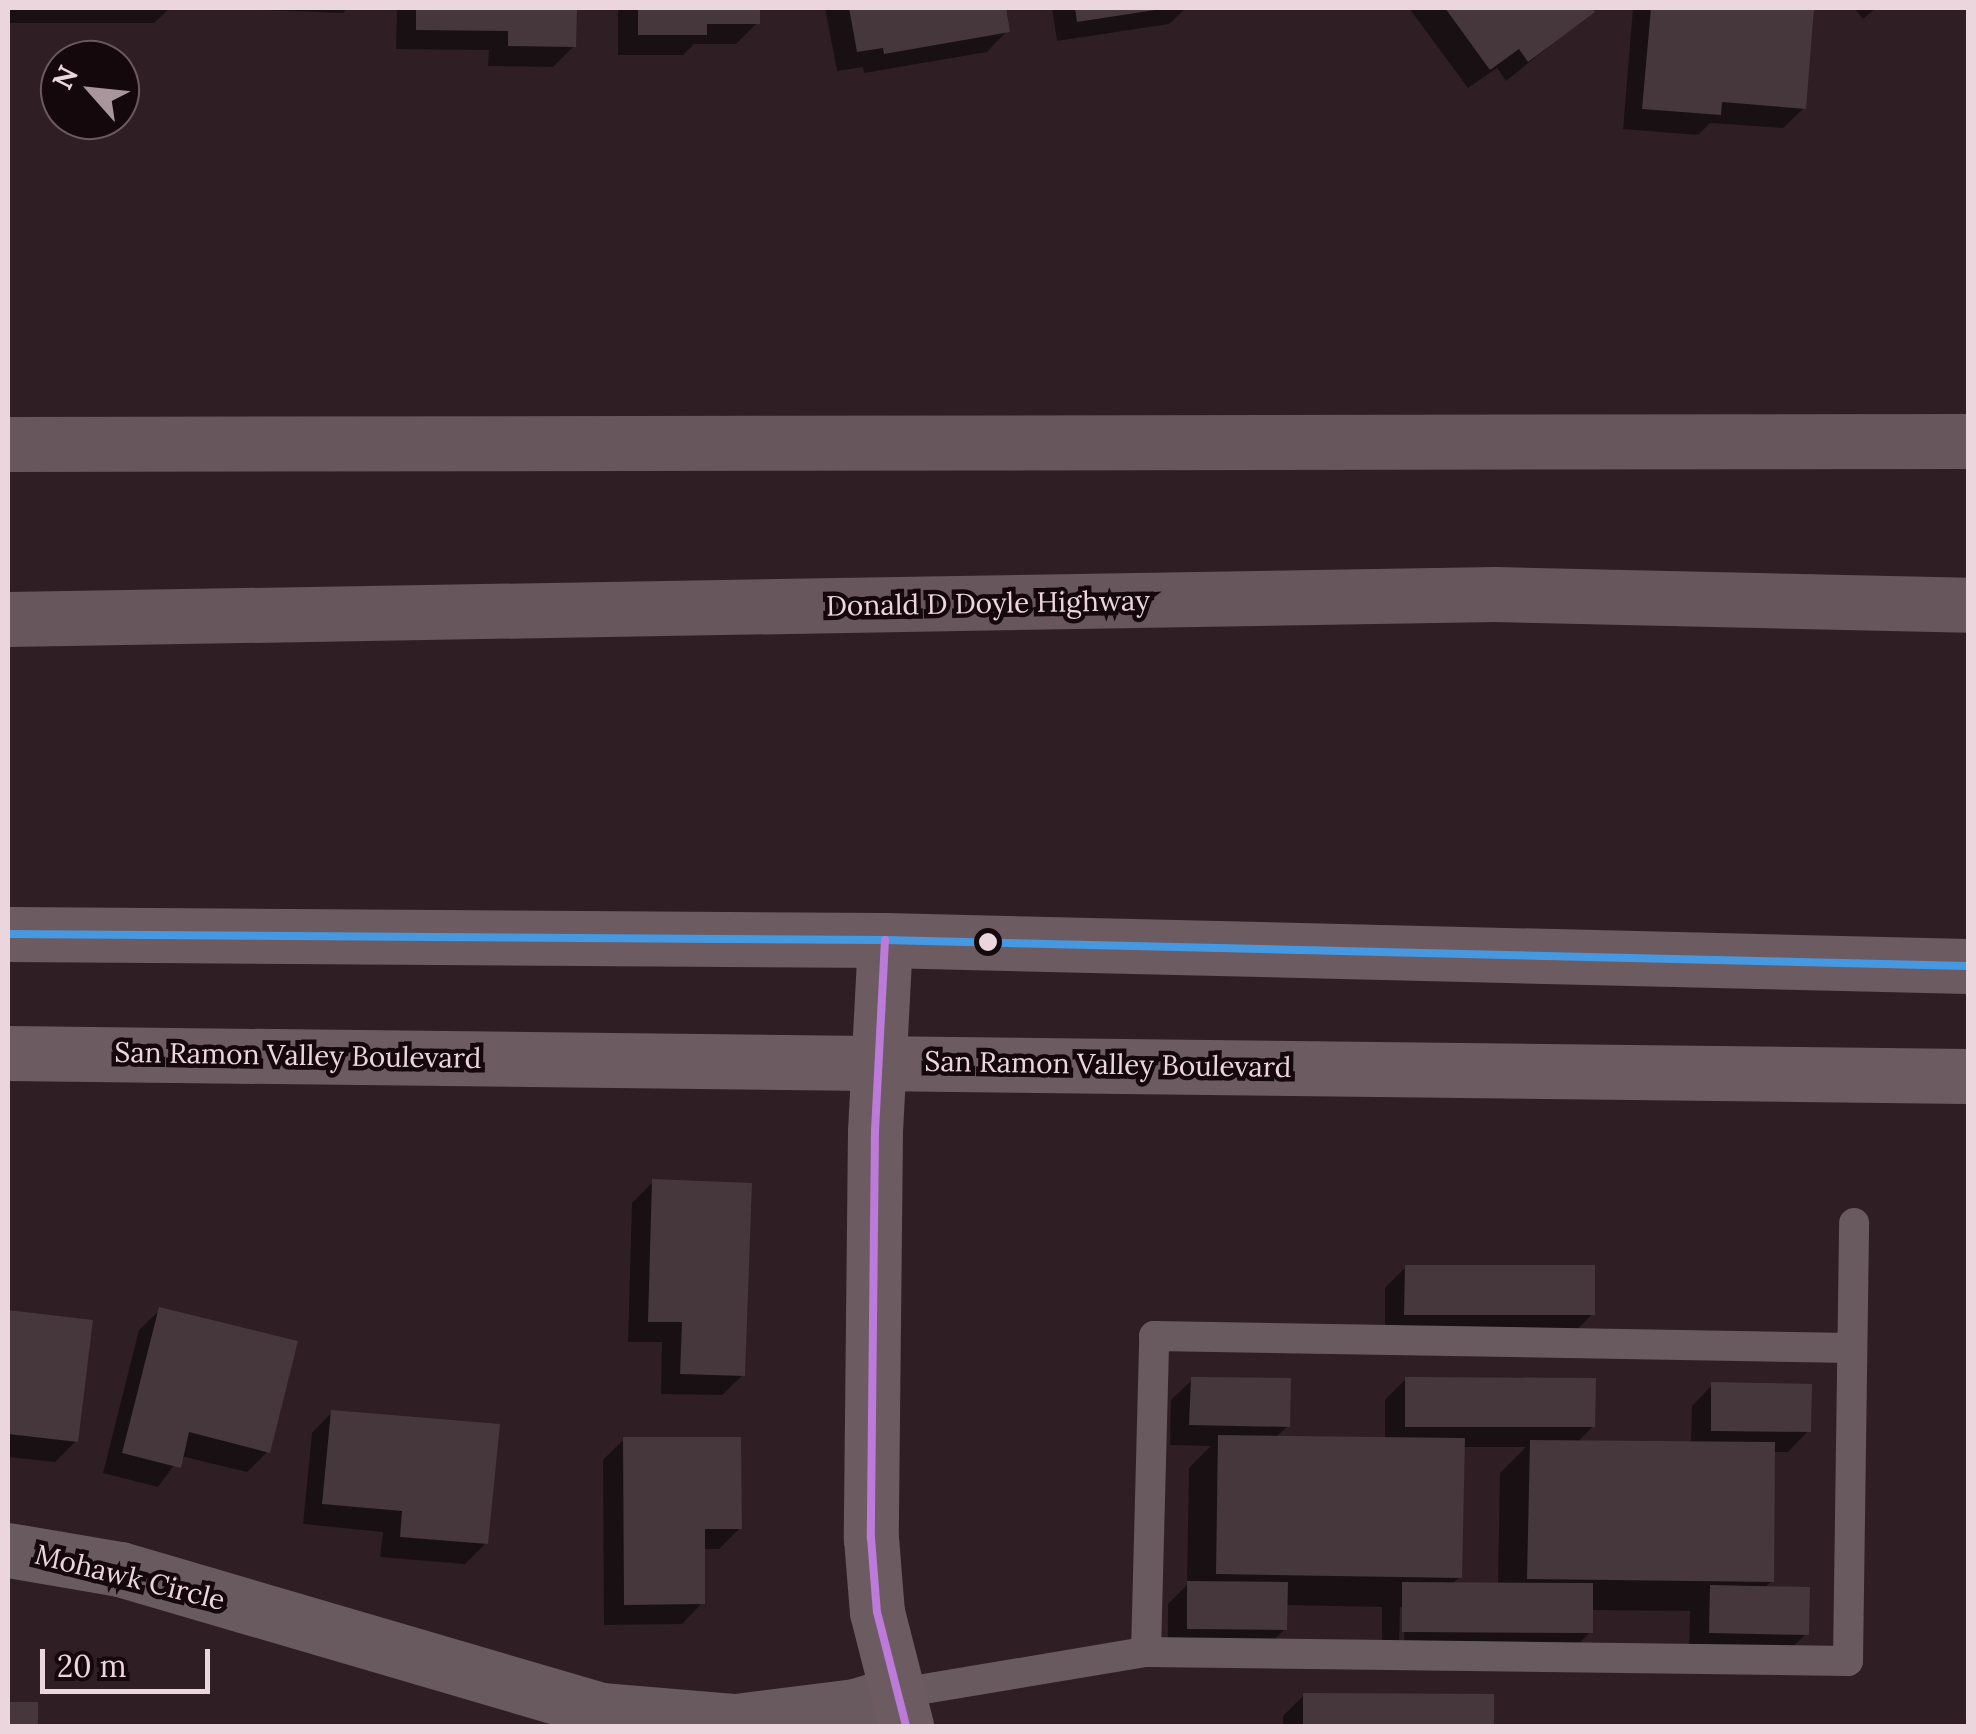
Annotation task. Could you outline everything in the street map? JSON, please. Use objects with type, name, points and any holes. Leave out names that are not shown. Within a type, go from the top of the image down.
[{"type":"highway","points":[[8,444],[1968,441]]},
{"type":"highway","name":"Donald D Doyle Highway","points":[[8,619],[1495,594],[1968,605]]},
{"type":"main road","points":[[8,934],[885,940],[1968,966]]},
{"type":"main road","points":[[885,940],[883,1061],[875,1130],[872,1538],[877,1612],[900,1710]]},
{"type":"main road","name":"San Ramon Valley Boulevard","points":[[8,1053],[1968,1076]]},
{"type":"street","name":"Mohawk Circle","points":[[8,1550],[120,1569],[601,1710],[736,1721],[856,1706],[900,1710]]},
{"type":"lane","points":[[900,1710],[1146,1652],[1848,1661],[1854,1223]]},
{"type":"lane","points":[[1146,1652],[1154,1336],[1852,1348]]},
{"type":"building","points":[[416,8],[577,8],[576,47],[508,46],[508,31],[416,30]]},
{"type":"building","points":[[638,8],[760,8],[760,24],[707,24],[707,35],[638,35]]},
{"type":"building","points":[[849,8],[1006,8],[1010,32],[884,54],[883,48],[857,52]]},
{"type":"building","points":[[1075,8],[1155,8],[1155,10],[1077,22]]},
{"type":"building","points":[[1445,8],[1592,8],[1595,12],[1528,62],[1519,49],[1490,70]]},
{"type":"building","points":[[1651,8],[1814,8],[1806,109],[1722,102],[1721,115],[1642,109]]},
{"type":"building","points":[[652,1179],[752,1183],[745,1376],[680,1374],[682,1322],[648,1322]]},
{"type":"building","points":[[1405,1265],[1595,1265],[1595,1315],[1404,1315]]},
{"type":"building","points":[[159,1307],[298,1341],[270,1453],[189,1432],[181,1468],[122,1453]]},
{"type":"building","points":[[8,1310],[93,1320],[78,1442],[8,1434]]},
{"type":"building","points":[[1191,1377],[1291,1378],[1290,1427],[1189,1425]]},
{"type":"building","points":[[1405,1377],[1596,1378],[1595,1427],[1405,1427]]},
{"type":"building","points":[[1711,1382],[1812,1384],[1811,1432],[1711,1431]]},
{"type":"building","points":[[331,1410],[500,1424],[488,1544],[400,1537],[402,1511],[322,1504]]},
{"type":"building","points":[[1218,1435],[1465,1438],[1462,1578],[1216,1574]]},
{"type":"building","points":[[623,1437],[741,1437],[742,1529],[705,1529],[705,1604],[624,1605]]},
{"type":"building","points":[[1530,1440],[1775,1442],[1774,1582],[1527,1579]]},
{"type":"building","points":[[1187,1581],[1288,1582],[1287,1630],[1187,1629]]},
{"type":"building","points":[[1402,1582],[1593,1583],[1593,1633],[1402,1632]]},
{"type":"building","points":[[1710,1585],[1810,1587],[1809,1635],[1709,1633]]},
{"type":"building","points":[[1303,1693],[1494,1694],[1494,1726],[1303,1726]]},
{"type":"building","points":[[8,1702],[38,1702],[38,1726],[8,1726]]},
{"type":"transit line","points":[[8,934],[885,940],[1968,966]]},
{"type":"transit line","points":[[885,940],[875,1131],[871,1538],[877,1612],[906,1726]]}]
